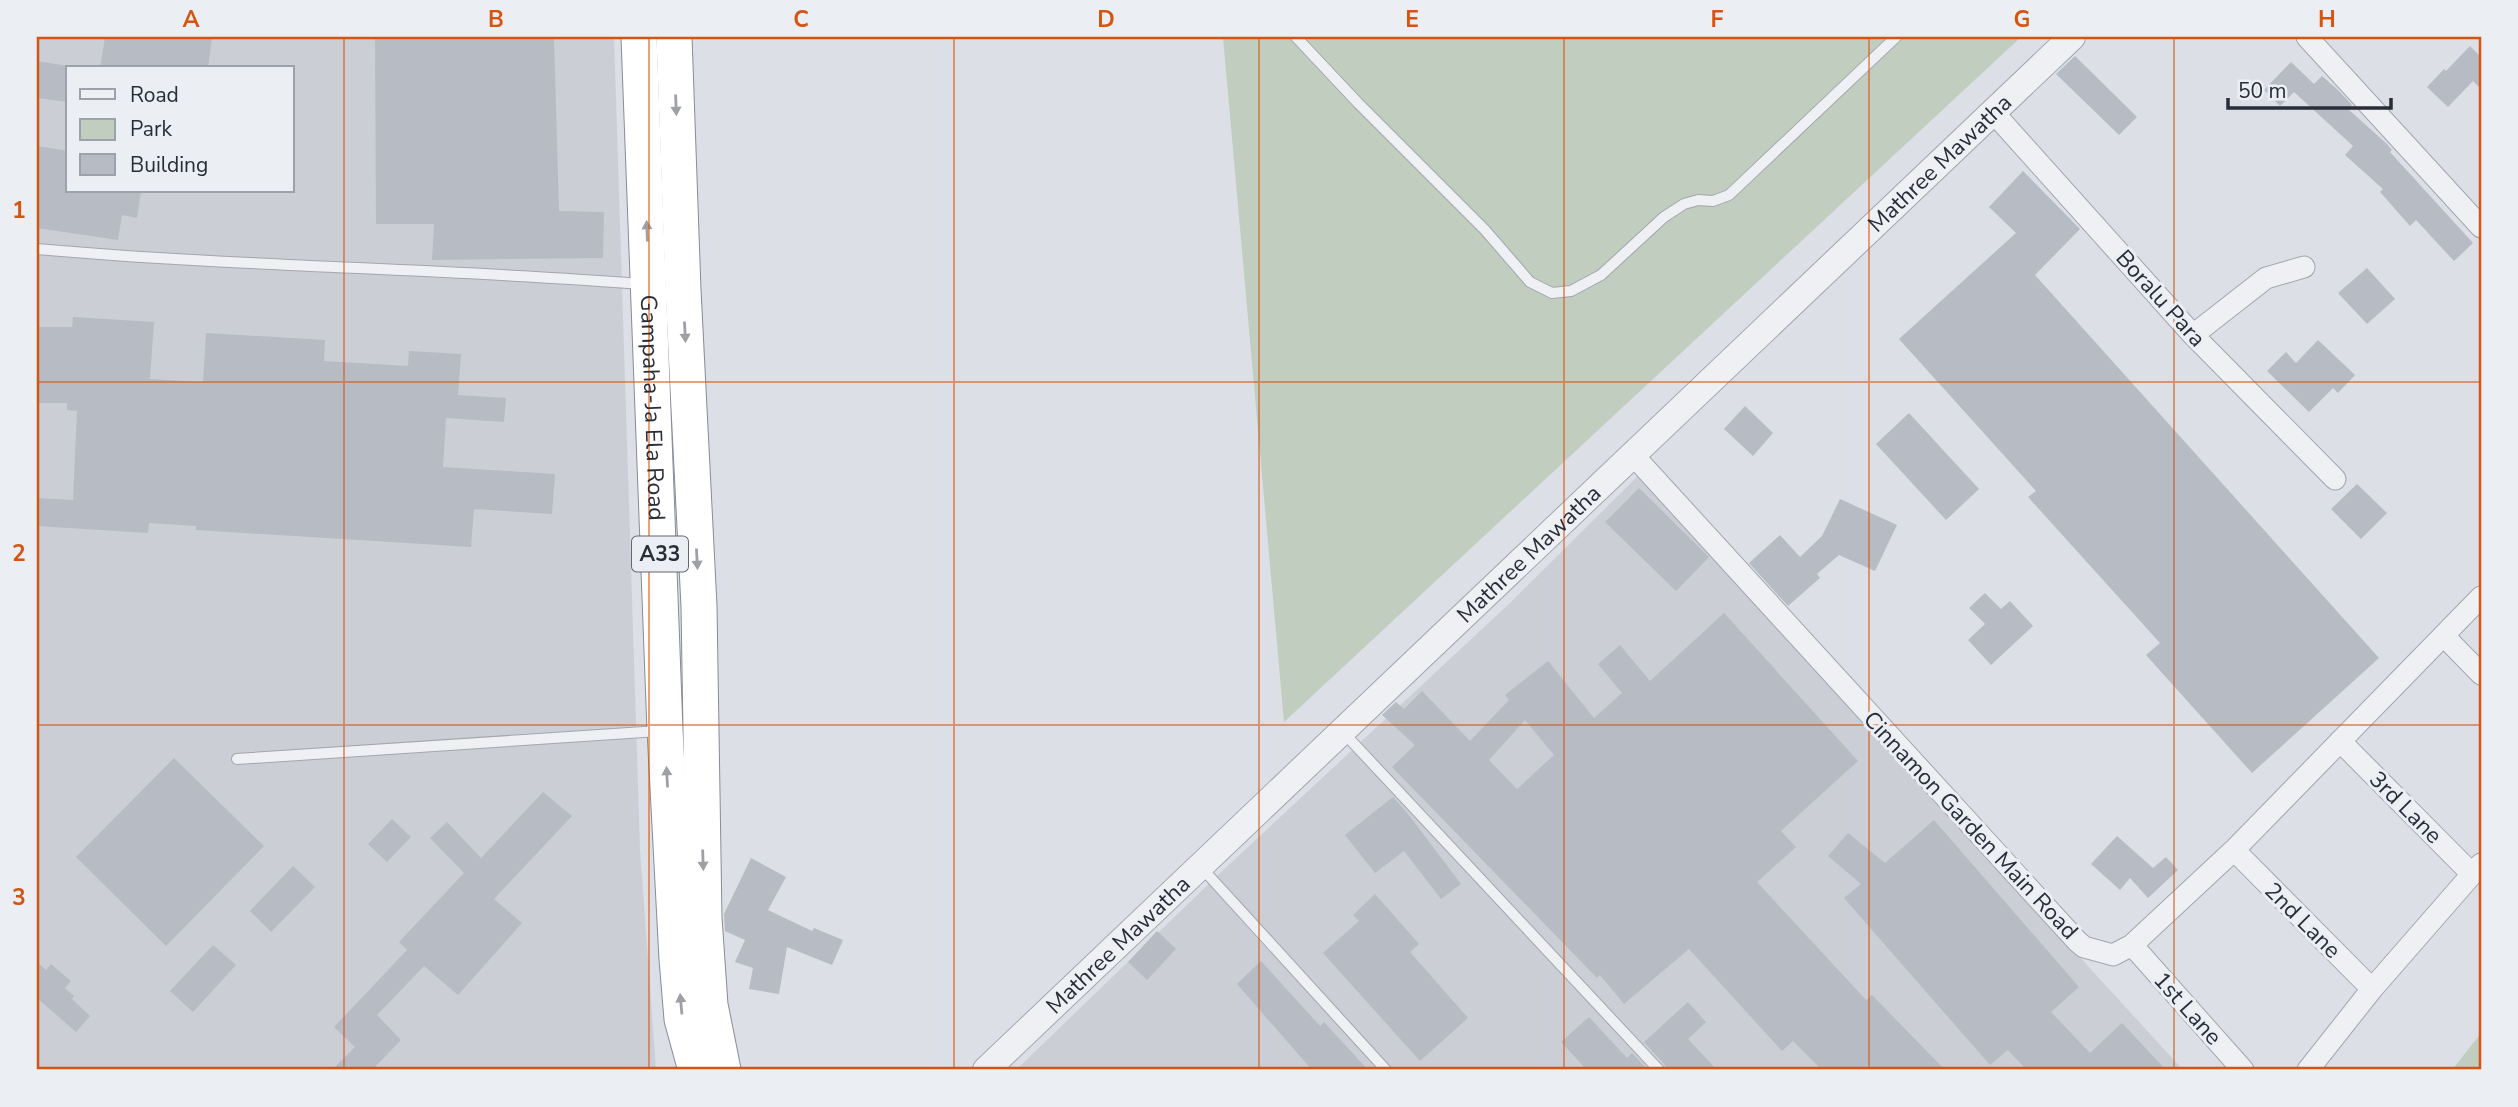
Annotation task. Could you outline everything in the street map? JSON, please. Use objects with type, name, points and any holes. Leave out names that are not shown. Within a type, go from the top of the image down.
[{"type":"highway","name":"Gampaha-Ja Ela Road","points":[[639,37],[699,606],[707,976],[723,1070]]},
{"type":"highway","name":"Gampaha-Ja Ela Road","points":[[674,37],[666,287],[665,730],[682,1018],[695,1070]]},
{"type":"street","name":"Mathree Mawatha","points":[[986,1070],[2072,37]]},
{"type":"street","points":[[2307,37],[2481,227]]},
{"type":"street","name":"Boralu Para","points":[[1993,112],[2193,335],[2335,479]]},
{"type":"street","points":[[2193,335],[2266,278],[2304,267]]},
{"type":"street","name":"Cinnamon Garden Main Road","points":[[1633,455],[2077,941],[2084,947],[2113,955],[2132,945]]},
{"type":"street","points":[[2132,945],[2234,850],[2481,597]]},
{"type":"street","points":[[2444,636],[2481,674]]},
{"type":"street","name":"3rd Lane","points":[[2340,741],[2477,869]]},
{"type":"street","name":"2nd Lane","points":[[2234,850],[2372,989]]},
{"type":"street","points":[[2308,1070],[2372,989],[2477,869]]},
{"type":"street","name":"1st Lane","points":[[2132,945],[2243,1070]]},
{"type":"lane","points":[[1296,37],[1485,230],[1530,282],[1552,293],[1571,291],[1601,275],[1664,217],[1684,204],[1698,200],[1713,201],[1729,195],[1896,37]]},
{"type":"lane","points":[[37,249],[121,256],[543,276],[666,287]]},
{"type":"lane","points":[[237,759],[665,730]]},
{"type":"lane","points":[[1342,731],[1659,1070]]},
{"type":"lane","points":[[1200,866],[1386,1070]]},
{"type":"shaded area","points":[[37,37],[614,37],[640,849],[656,1070],[37,1070]]},
{"type":"shaded area","points":[[1639,475],[2183,1070],[1016,1070],[1218,875],[1510,603]]},
{"type":"green space","points":[[1223,37],[2021,37],[1284,722]]},
{"type":"green space","points":[[2481,1033],[2481,1070],[2452,1070]]},
{"type":"building","points":[[105,37],[212,37],[208,66],[100,66]]},
{"type":"building","points":[[375,37],[554,37],[559,211],[604,212],[603,258],[432,260],[434,224],[376,224]]},
{"type":"building","points":[[2470,46],[2481,57],[2481,89],[2473,81],[2448,107],[2427,87]]},
{"type":"building","points":[[2075,56],[2137,117],[2119,135],[2056,74]]},
{"type":"building","points":[[37,61],[68,66],[66,102],[37,98]]},
{"type":"building","points":[[2291,62],[2314,84],[2322,76],[2338,90],[2352,105],[2348,109],[2387,144],[2392,150],[2390,152],[2473,243],[2454,261],[2416,220],[2410,226],[2380,192],[2383,189],[2345,155],[2353,146],[2294,92],[2280,106],[2264,90]]},
{"type":"building","points":[[37,146],[66,151],[66,192],[141,192],[137,218],[122,215],[118,240],[37,228]]},
{"type":"building","points":[[2023,171],[2080,229],[2035,275],[2379,658],[2252,773],[2146,655],[2160,643],[2028,497],[2036,491],[1899,339],[2016,233],[1989,207]]},
{"type":"building","points":[[2367,268],[2395,299],[2367,324],[2338,293]]},
{"type":"building","points":[[73,317],[154,322],[150,379],[203,382],[206,333],[325,340],[324,361],[408,366],[409,351],[461,354],[458,395],[506,398],[504,422],[446,418],[443,467],[555,474],[552,514],[474,509],[471,547],[196,530],[196,526],[149,523],[148,533],[37,526],[38,498],[73,500],[77,411],[67,410],[67,403],[37,403],[37,327],[72,327]]},
{"type":"building","points":[[2318,340],[2355,375],[2338,393],[2333,388],[2309,412],[2267,371],[2286,352],[2296,363]]},
{"type":"building","points":[[1745,406],[1773,433],[1753,456],[1724,429]]},
{"type":"building","points":[[1909,413],[1979,489],[1946,520],[1876,444]]},
{"type":"building","points":[[2357,484],[2387,513],[2361,539],[2331,509]]},
{"type":"building","points":[[1639,488],[1709,557],[1676,591],[1605,522]]},
{"type":"building","points":[[1840,499],[1897,525],[1875,571],[1839,555],[1817,574],[1820,578],[1788,606],[1749,563],[1780,535],[1800,557],[1822,536]]},
{"type":"building","points":[[1985,593],[2001,609],[2010,601],[2033,626],[1991,665],[1968,640],[1985,624],[1969,608]]},
{"type":"building","points":[[1724,613],[1858,761],[1781,831],[1796,847],[1757,882],[1866,1000],[1872,995],[1945,1070],[1822,1070],[1793,1041],[1782,1051],[1689,949],[1624,1004],[1600,975],[1597,978],[1392,767],[1415,745],[1382,715],[1396,702],[1404,709],[1422,691],[1470,741],[1509,700],[1505,695],[1548,661],[1594,718],[1622,693],[1598,664],[1620,645],[1650,681]],"holes":[[[1525,720],[1554,755],[1517,789],[1489,760]]]},
{"type":"building","points":[[174,758],[264,846],[166,946],[76,857]]},
{"type":"building","points":[[543,792],[572,816],[494,899],[522,923],[458,995],[424,966],[377,1015],[401,1040],[372,1070],[332,1070],[355,1047],[334,1027],[407,950],[399,942],[464,873],[430,838],[447,822],[481,858]]},
{"type":"building","points":[[1393,797],[1461,884],[1441,899],[1404,851],[1375,873],[1345,835]]},
{"type":"building","points":[[392,819],[411,837],[387,862],[368,844]]},
{"type":"building","points":[[1934,820],[2079,987],[2051,1012],[2090,1053],[2122,1023],[2166,1070],[2027,1070],[2008,1050],[1990,1065],[1844,898],[1861,884],[1828,856],[1848,833],[1885,863]]},
{"type":"building","points":[[2117,836],[2153,868],[2166,857],[2178,870],[2148,898],[2130,878],[2120,890],[2091,864]]},
{"type":"building","points":[[751,858],[786,877],[768,910],[812,931],[814,928],[843,940],[832,965],[787,947],[779,994],[749,989],[753,968],[735,962],[745,940],[725,931],[724,914]]},
{"type":"building","points":[[293,866],[315,887],[271,932],[250,911]]},
{"type":"building","points":[[1375,894],[1419,944],[1410,952],[1468,1018],[1420,1061],[1323,953],[1359,921],[1353,915]]},
{"type":"building","points":[[1157,931],[1176,949],[1147,980],[1128,962]]},
{"type":"building","points":[[213,945],[236,965],[193,1012],[170,991]]},
{"type":"building","points":[[1261,961],[1320,1026],[1324,1022],[1368,1070],[1312,1070],[1237,984]]},
{"type":"building","points":[[37,962],[46,970],[51,964],[71,981],[65,988],[74,996],[72,999],[90,1016],[76,1032],[37,998]]},
{"type":"building","points":[[1688,1002],[1706,1022],[1688,1039],[1717,1070],[1667,1070],[1644,1042]]},
{"type":"building","points":[[1589,1017],[1627,1058],[1632,1053],[1648,1070],[1587,1070],[1561,1042]]}]
